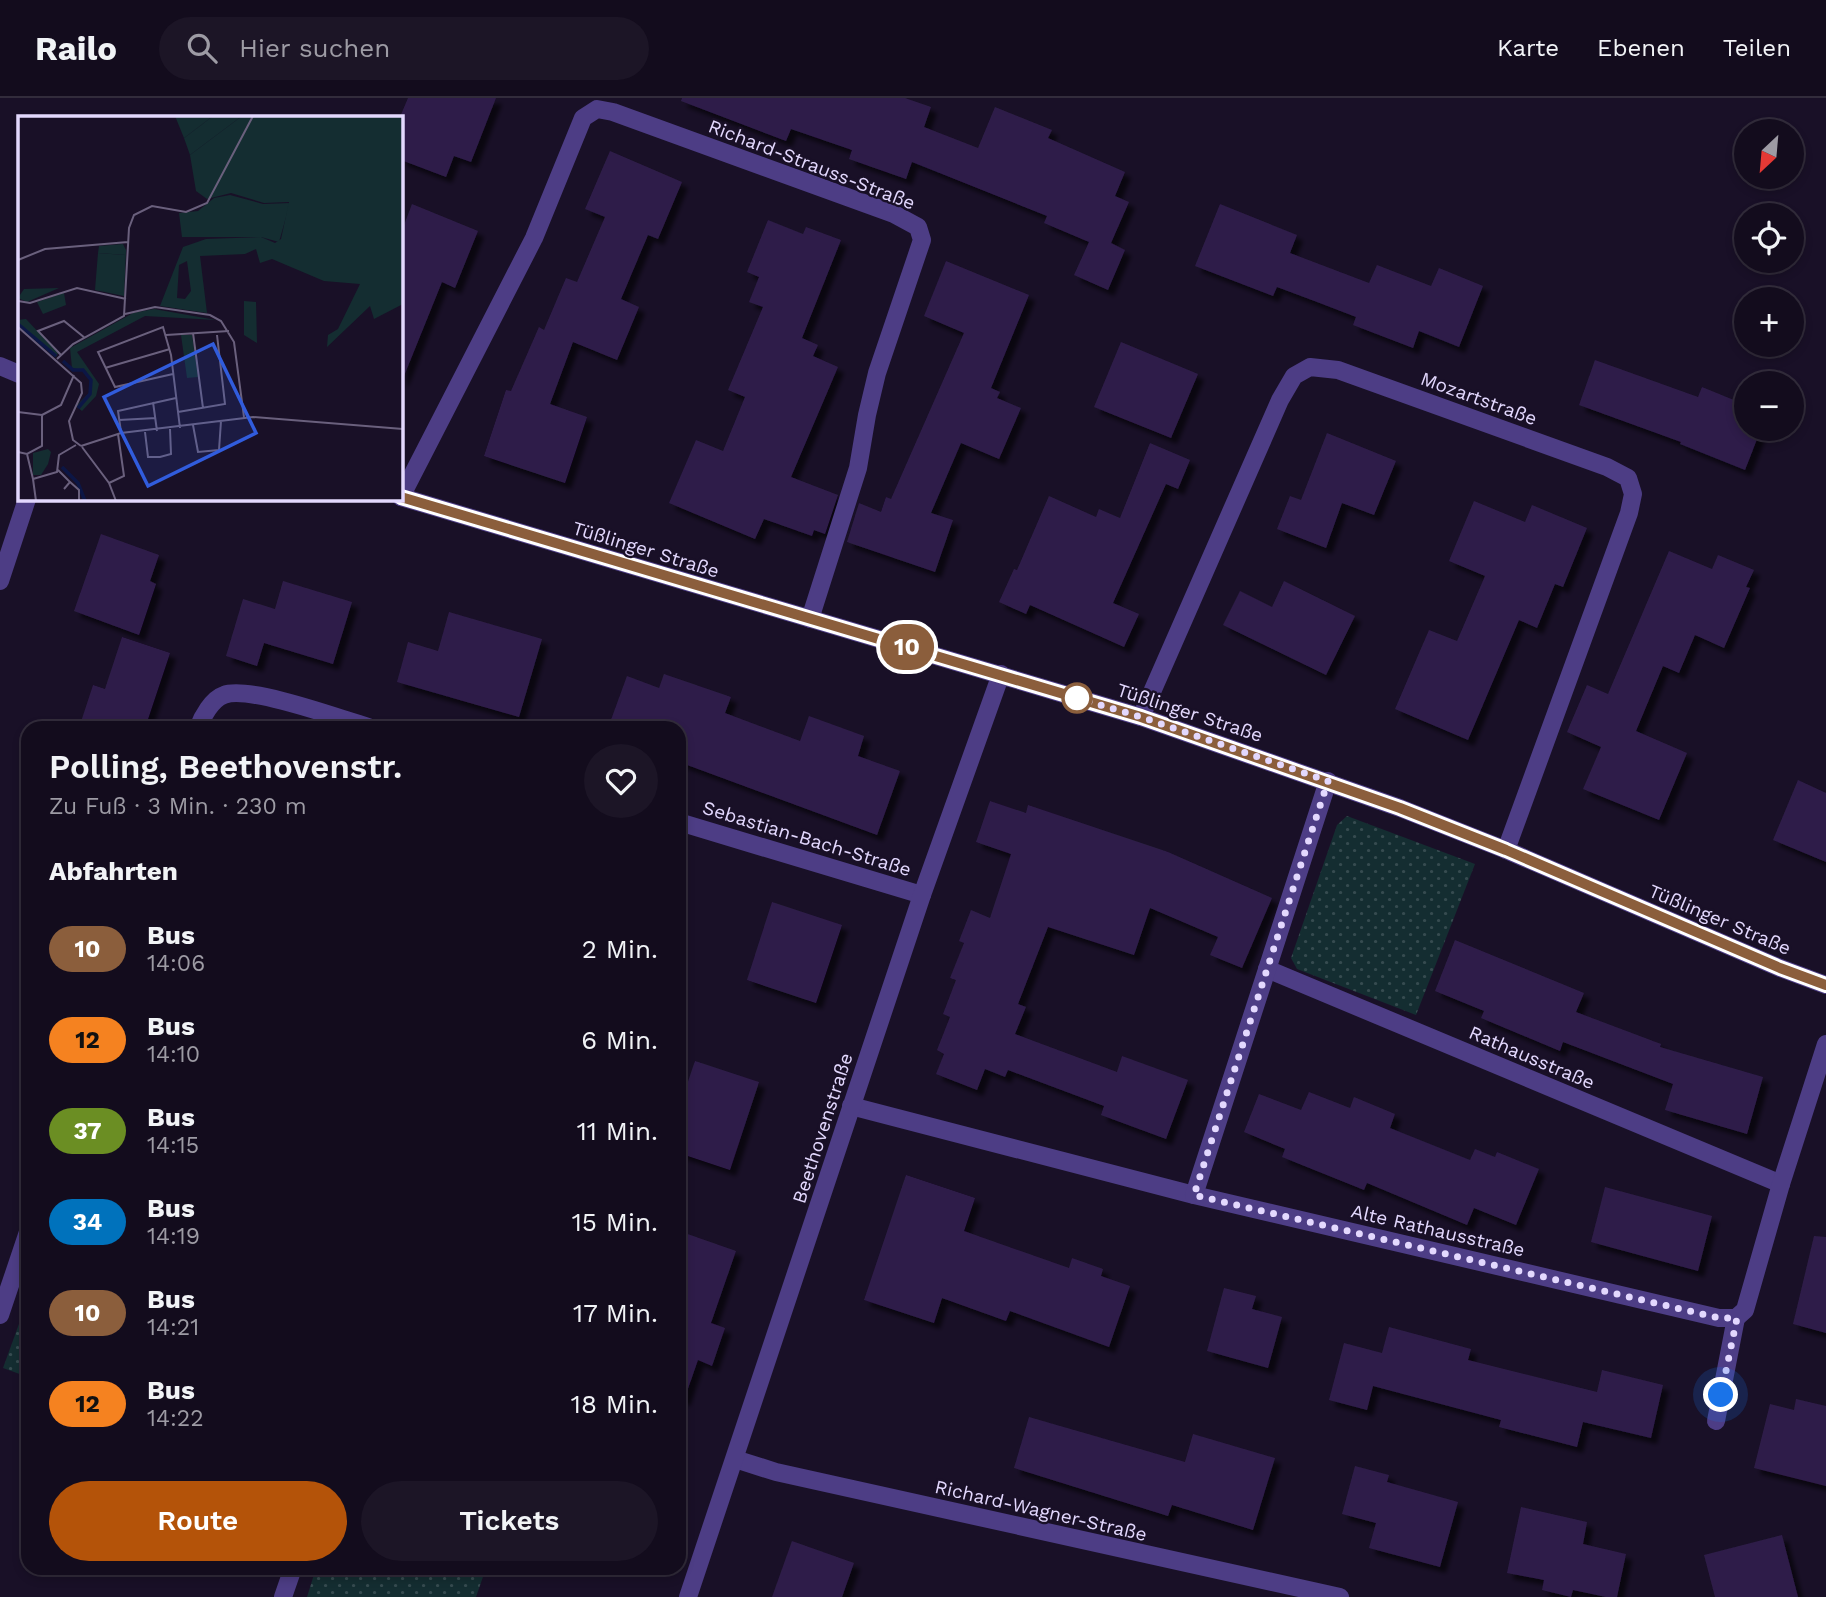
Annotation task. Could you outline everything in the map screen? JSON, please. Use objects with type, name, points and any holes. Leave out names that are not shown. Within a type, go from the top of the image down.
[{"type":"street","name":"Richard-Strauss-Straße","points":[[402,495],[534,238],[583,118],[597,109],[613,112],[894,214],[918,227],[922,240],[877,373],[858,468],[810,620]]},
{"type":"street","points":[[0,366],[18,374]]},
{"type":"street","name":"Mozartstraße","points":[[1141,717],[1280,400],[1294,376],[1310,367],[1338,370],[1608,467],[1628,478],[1633,494],[1629,513],[1506,850]]},
{"type":"street","name":"Tüßlinger Straße","points":[[402,497],[1141,717],[1328,781],[1506,850],[1780,968],[1826,985]]},
{"type":"street","points":[[0,581],[27,500]]},
{"type":"street","name":"Beethovenstraße","points":[[688,1597],[922,895],[1000,674]]},
{"type":"street","points":[[201,721],[211,705],[224,695],[243,694],[275,699],[348,721]]},
{"type":"street","points":[[1194,1195],[1328,781]]},
{"type":"street","name":"Sebastian-Bach-Straße","points":[[686,824],[922,895]]},
{"type":"street","name":"Rathausstraße","points":[[1267,969],[1781,1184]]},
{"type":"street","points":[[1716,1421],[1737,1318],[1745,1310],[1781,1184],[1826,1044]]},
{"type":"street","name":"Alte Rathausstraße","points":[[851,1106],[1194,1195],[1719,1318],[1737,1318]]},
{"type":"street","points":[[0,1315],[21,1253]]},
{"type":"street","name":"Richard-Wagner-Straße","points":[[735,1458],[776,1472],[1340,1597]]},
{"type":"street","points":[[283,1597],[291,1575]]},
{"type":"green space","points":[[1347,816],[1475,864],[1416,1015],[1297,969],[1291,958],[1337,825]]},
{"type":"green space","points":[[21,1318],[21,1374],[3,1368]]},
{"type":"green space","points":[[314,1575],[484,1575],[476,1597],[307,1597]]},
{"type":"building","points":[[408,98],[496,98],[471,162],[454,156],[446,177],[402,160],[400,116]]},
{"type":"building","points":[[682,98],[905,98],[931,107],[924,127],[978,148],[995,107],[1052,130],[1048,138],[1125,172],[1115,196],[1129,202],[1111,243],[1125,250],[1108,290],[1074,275],[1089,242],[1044,223],[1047,216],[912,162],[906,179],[849,159],[852,150],[791,129],[786,141],[681,101]]},
{"type":"building","points":[[610,151],[682,182],[658,239],[648,235],[621,299],[639,307],[617,360],[573,342],[550,404],[587,417],[565,483],[484,456],[506,390],[511,391],[539,327],[544,330],[566,278],[577,282],[605,217],[585,209]]},
{"type":"building","points":[[412,204],[478,231],[455,288],[442,282],[402,381],[402,230]]},
{"type":"building","points":[[1220,204],[1297,235],[1290,253],[1369,283],[1377,265],[1431,286],[1439,268],[1483,286],[1459,347],[1419,331],[1413,348],[1353,325],[1356,317],[1317,302],[1277,287],[1273,296],[1195,266]]},
{"type":"building","points":[[768,220],[803,234],[806,227],[841,240],[802,338],[818,345],[813,356],[838,367],[791,477],[838,495],[825,534],[814,530],[812,536],[764,519],[755,539],[669,503],[696,440],[723,451],[745,397],[728,390],[763,307],[749,302],[759,277],[747,272]]},
{"type":"building","points":[[946,261],[1029,295],[991,388],[1000,392],[997,398],[1021,408],[999,459],[961,443],[931,513],[953,520],[935,572],[847,542],[859,503],[881,512],[886,497],[891,499],[964,333],[924,316]]},
{"type":"building","points":[[1121,342],[1198,374],[1171,438],[1094,407]]},
{"type":"building","points":[[1595,360],[1698,397],[1702,387],[1734,400],[1734,441],[1756,441],[1745,470],[1680,444],[1681,442],[1579,405]]},
{"type":"building","points":[[1327,433],[1396,461],[1374,515],[1342,503],[1326,548],[1277,529],[1290,496],[1301,500]]},
{"type":"building","points":[[1150,443],[1190,460],[1178,489],[1166,484],[1113,603],[1139,614],[1124,647],[1030,605],[1026,614],[999,602],[1014,569],[1017,570],[1049,496],[1096,517],[1099,509],[1120,518]]},
{"type":"building","points":[[1474,501],[1525,522],[1532,505],[1587,528],[1563,587],[1555,584],[1537,628],[1519,620],[1468,740],[1395,709],[1429,630],[1457,641],[1485,576],[1449,561]]},
{"type":"building","points":[[101,534],[159,555],[150,581],[156,584],[139,635],[74,611]]},
{"type":"building","points":[[1669,551],[1712,569],[1718,555],[1754,570],[1746,587],[1750,588],[1724,648],[1695,635],[1679,673],[1663,666],[1636,731],[1687,753],[1659,820],[1583,789],[1601,747],[1567,732],[1587,685],[1608,694]]},
{"type":"building","points":[[283,581],[352,602],[333,664],[264,643],[257,666],[226,656],[243,599],[275,609]]},
{"type":"building","points":[[1284,581],[1355,616],[1326,675],[1223,625],[1240,591],[1272,607]]},
{"type":"building","points":[[449,612],[542,639],[519,717],[397,682],[408,642],[438,651]]},
{"type":"building","points":[[122,637],[170,653],[147,721],[81,721],[93,685],[105,689]]},
{"type":"building","points":[[664,674],[731,697],[725,713],[800,741],[809,716],[864,736],[858,756],[900,771],[877,835],[686,765],[686,721],[611,721],[627,676],[659,688]]},
{"type":"building","points":[[1798,780],[1826,793],[1826,862],[1773,840]]},
{"type":"building","points":[[990,801],[1026,813],[1028,805],[1168,852],[1272,898],[1242,968],[1210,955],[1218,937],[1150,908],[1134,955],[1048,927],[1018,1004],[1026,1007],[1015,1034],[1117,1072],[1122,1056],[1188,1080],[1166,1139],[1101,1115],[1104,1106],[1008,1070],[1005,1077],[985,1069],[977,1090],[936,1074],[944,1054],[937,1050],[950,1017],[943,1014],[956,980],[950,978],[964,943],[959,941],[971,910],[990,918],[1011,854],[976,842]]},
{"type":"building","points":[[772,902],[842,925],[816,1003],[747,980]]},
{"type":"building","points":[[1455,940],[1584,993],[1576,1012],[1661,1044],[1660,1047],[1763,1077],[1747,1134],[1665,1110],[1673,1084],[1563,1042],[1560,1051],[1481,1018],[1484,1011],[1435,991]]},
{"type":"building","points":[[695,1061],[759,1082],[730,1170],[686,1155],[686,1087]]},
{"type":"building","points":[[1309,1092],[1350,1108],[1354,1097],[1395,1114],[1390,1128],[1470,1160],[1475,1149],[1495,1157],[1497,1152],[1539,1169],[1516,1225],[1474,1208],[1467,1225],[1367,1183],[1364,1190],[1282,1157],[1285,1149],[1244,1132],[1259,1094],[1301,1110]]},
{"type":"building","points":[[906,1175],[975,1198],[964,1231],[1069,1268],[1072,1258],[1103,1269],[1101,1276],[1130,1286],[1109,1347],[1010,1311],[1006,1321],[942,1298],[934,1323],[864,1300]]},
{"type":"building","points":[[1605,1187],[1712,1216],[1698,1271],[1591,1242]]},
{"type":"building","points":[[686,1233],[736,1251],[711,1323],[725,1328],[712,1366],[698,1360],[686,1394]]},
{"type":"building","points":[[1814,1236],[1826,1237],[1826,1333],[1793,1324]]},
{"type":"building","points":[[1224,1288],[1256,1296],[1252,1309],[1282,1317],[1268,1368],[1207,1351]]},
{"type":"building","points":[[1389,1327],[1471,1349],[1468,1360],[1597,1392],[1602,1370],[1663,1385],[1651,1438],[1583,1422],[1577,1447],[1499,1427],[1501,1420],[1373,1386],[1367,1410],[1329,1400],[1344,1343],[1382,1353]]},
{"type":"building","points":[[1796,1399],[1826,1406],[1826,1486],[1754,1468],[1770,1404],[1794,1410]]},
{"type":"building","points":[[1029,1417],[1185,1462],[1193,1434],[1275,1458],[1253,1530],[1172,1505],[1168,1516],[1014,1468]]},
{"type":"building","points":[[1355,1466],[1389,1475],[1387,1482],[1458,1502],[1440,1567],[1369,1548],[1376,1523],[1342,1514]]},
{"type":"building","points":[[1521,1507],[1587,1522],[1583,1544],[1626,1554],[1617,1597],[1573,1590],[1571,1597],[1542,1590],[1544,1580],[1507,1573]]},
{"type":"building","points":[[1782,1535],[1798,1597],[1715,1597],[1704,1555]]},
{"type":"building","points":[[792,1541],[854,1563],[842,1597],[772,1597]]},
{"type":"bus line","name":"10","points":[[402,497],[1141,717],[1328,781],[1506,850],[1780,968],[1826,985]]},
{"type":"route","points":[[1077,698],[1328,781],[1194,1195],[1719,1318],[1737,1318],[1721,1395]]}]
